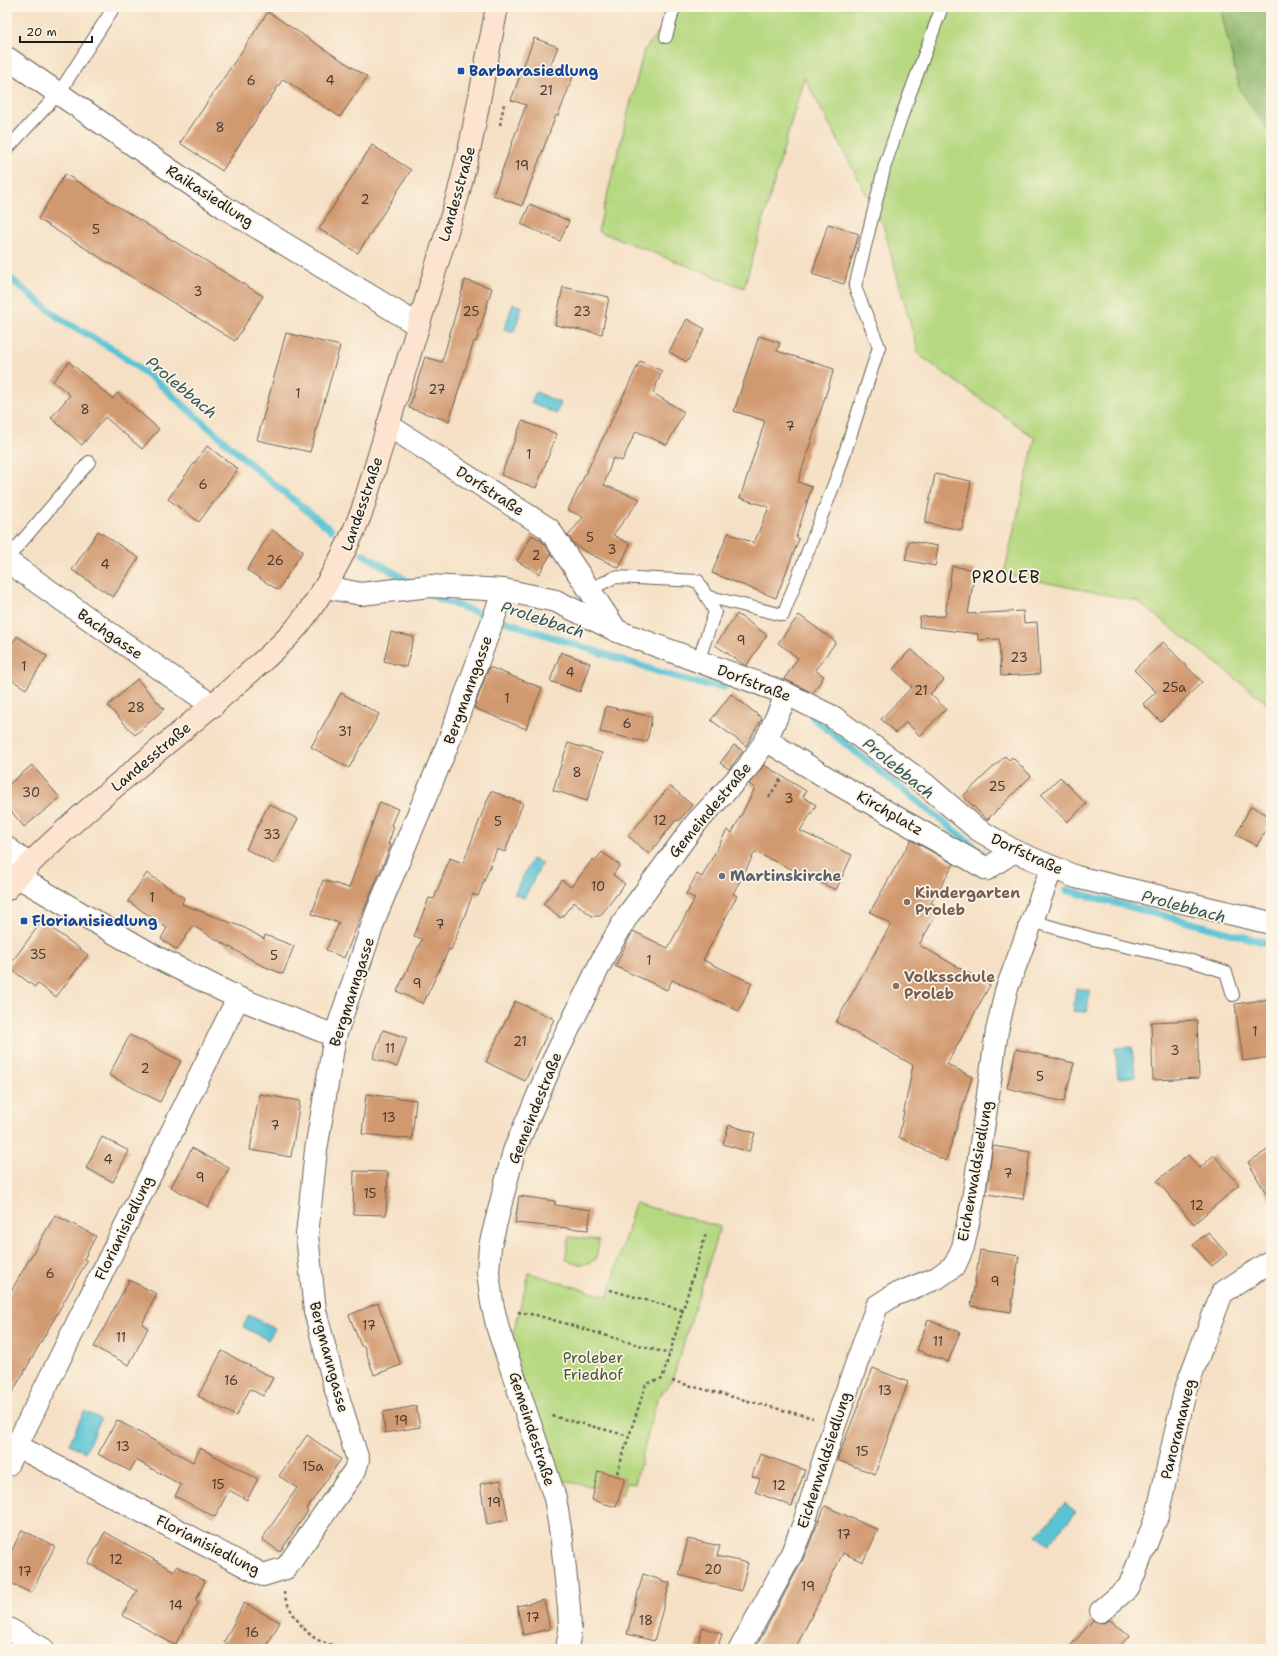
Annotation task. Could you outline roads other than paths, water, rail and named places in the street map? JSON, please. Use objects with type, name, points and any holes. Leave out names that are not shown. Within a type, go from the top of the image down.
[{"type":"main road","name":"Landesstraße","points":[[18,877],[89,808],[213,706],[266,659],[296,628],[326,587],[346,551],[362,511],[458,195],[472,142],[497,7]]},
{"type":"street","name":"Raikasiedlung","points":[[7,58],[224,207],[418,324]]},
{"type":"street","name":"Dorfstraße","points":[[388,425],[549,529],[617,631]]},
{"type":"street","name":"Bachgasse","points":[[7,560],[213,706]]},
{"type":"street","name":"Dorfstraße","points":[[326,587],[361,594],[408,590],[430,586],[504,590],[556,601],[617,631],[698,661],[783,701],[833,717],[926,785],[977,829],[1014,851],[1076,877],[1271,923]]},
{"type":"street","name":"Bergmanngasse","points":[[286,1568],[355,1470],[358,1460],[335,1387],[315,1311],[307,1235],[316,1150],[335,1036],[377,912],[447,746],[504,590]]},
{"type":"street","name":"Gemeindestraße","points":[[567,1649],[570,1630],[569,1608],[555,1498],[529,1417],[498,1329],[492,1303],[488,1272],[490,1246],[514,1151],[551,1065],[605,954],[628,915],[696,823],[748,768],[766,740],[783,701]]},
{"type":"street","name":"Kirchplatz","points":[[766,740],[829,779],[987,869],[1014,851]]},
{"type":"street","points":[[7,848],[18,877],[156,957],[238,998],[335,1036]]},
{"type":"street","name":"Eichenwaldsiedlung","points":[[740,1649],[792,1553],[804,1523],[835,1424],[877,1306],[894,1295],[937,1278],[955,1265],[963,1247],[973,1200],[996,1031],[1006,991],[1052,867]]},
{"type":"street","name":"Florianisiedlung","points":[[238,998],[12,1455],[263,1575],[286,1568]]},
{"type":"street","name":"Panoramaweg","points":[[1101,1611],[1129,1586],[1157,1516],[1185,1391],[1222,1293],[1271,1261]]},
{"type":"street","points":[[7,1628],[43,1649]]},
{"type":"lane","points":[[7,149],[59,93],[114,7]]},
{"type":"lane","points":[[666,37],[674,7]]},
{"type":"lane","points":[[706,596],[783,615],[838,474],[879,347],[855,287],[885,166],[902,114],[942,7]]},
{"type":"lane","points":[[7,560],[89,462]]},
{"type":"lane","points":[[589,590],[615,577],[698,581],[715,612],[698,661]]},
{"type":"lane","points":[[1032,921],[1093,939],[1192,961],[1226,972],[1233,995]]},
{"type":"water","points":[[513,304],[522,307],[514,332],[504,329]]},
{"type":"water","points":[[536,392],[561,403],[556,414],[531,402]]},
{"type":"water","points":[[532,859],[542,863],[524,898],[514,894]]},
{"type":"water","points":[[1076,988],[1090,990],[1087,1012],[1073,1011]]},
{"type":"water","points":[[1132,1047],[1135,1077],[1118,1078],[1115,1048]]},
{"type":"water","points":[[249,1315],[275,1329],[268,1340],[243,1327]]},
{"type":"water","points":[[84,1411],[101,1419],[85,1452],[69,1444]]},
{"type":"water","points":[[1065,1503],[1076,1512],[1048,1545],[1037,1535]]},
{"type":"waterway","name":"Prolebbach","points":[[7,276],[59,318],[116,351],[157,382],[264,476],[331,530]]},
{"type":"waterway","name":"Prolebbach","points":[[363,554],[411,583]]},
{"type":"waterway","name":"Prolebbach","points":[[429,593],[440,600],[659,672],[701,684],[724,687]]},
{"type":"waterway","name":"Prolebbach","points":[[812,717],[981,852]]},
{"type":"waterway","name":"Prolebbach","points":[[1066,890],[1271,944]]},
{"type":"place","name":"Barbarasiedlung","points":[[461,71]]},
{"type":"place","name":"Martinskirche","points":[[722,876]]},
{"type":"place","name":"Kindergarten Proleb","points":[[907,902]]},
{"type":"place","name":"Florianisiedlung","points":[[24,921]]},
{"type":"place","name":"Volksschule Proleb","points":[[896,986]]},
{"type":"district","name":"PROLEB","points":[[1006,577]]},
{"type":"park label","name":"Proleber Friedhof","points":[[593,1366]]}]
